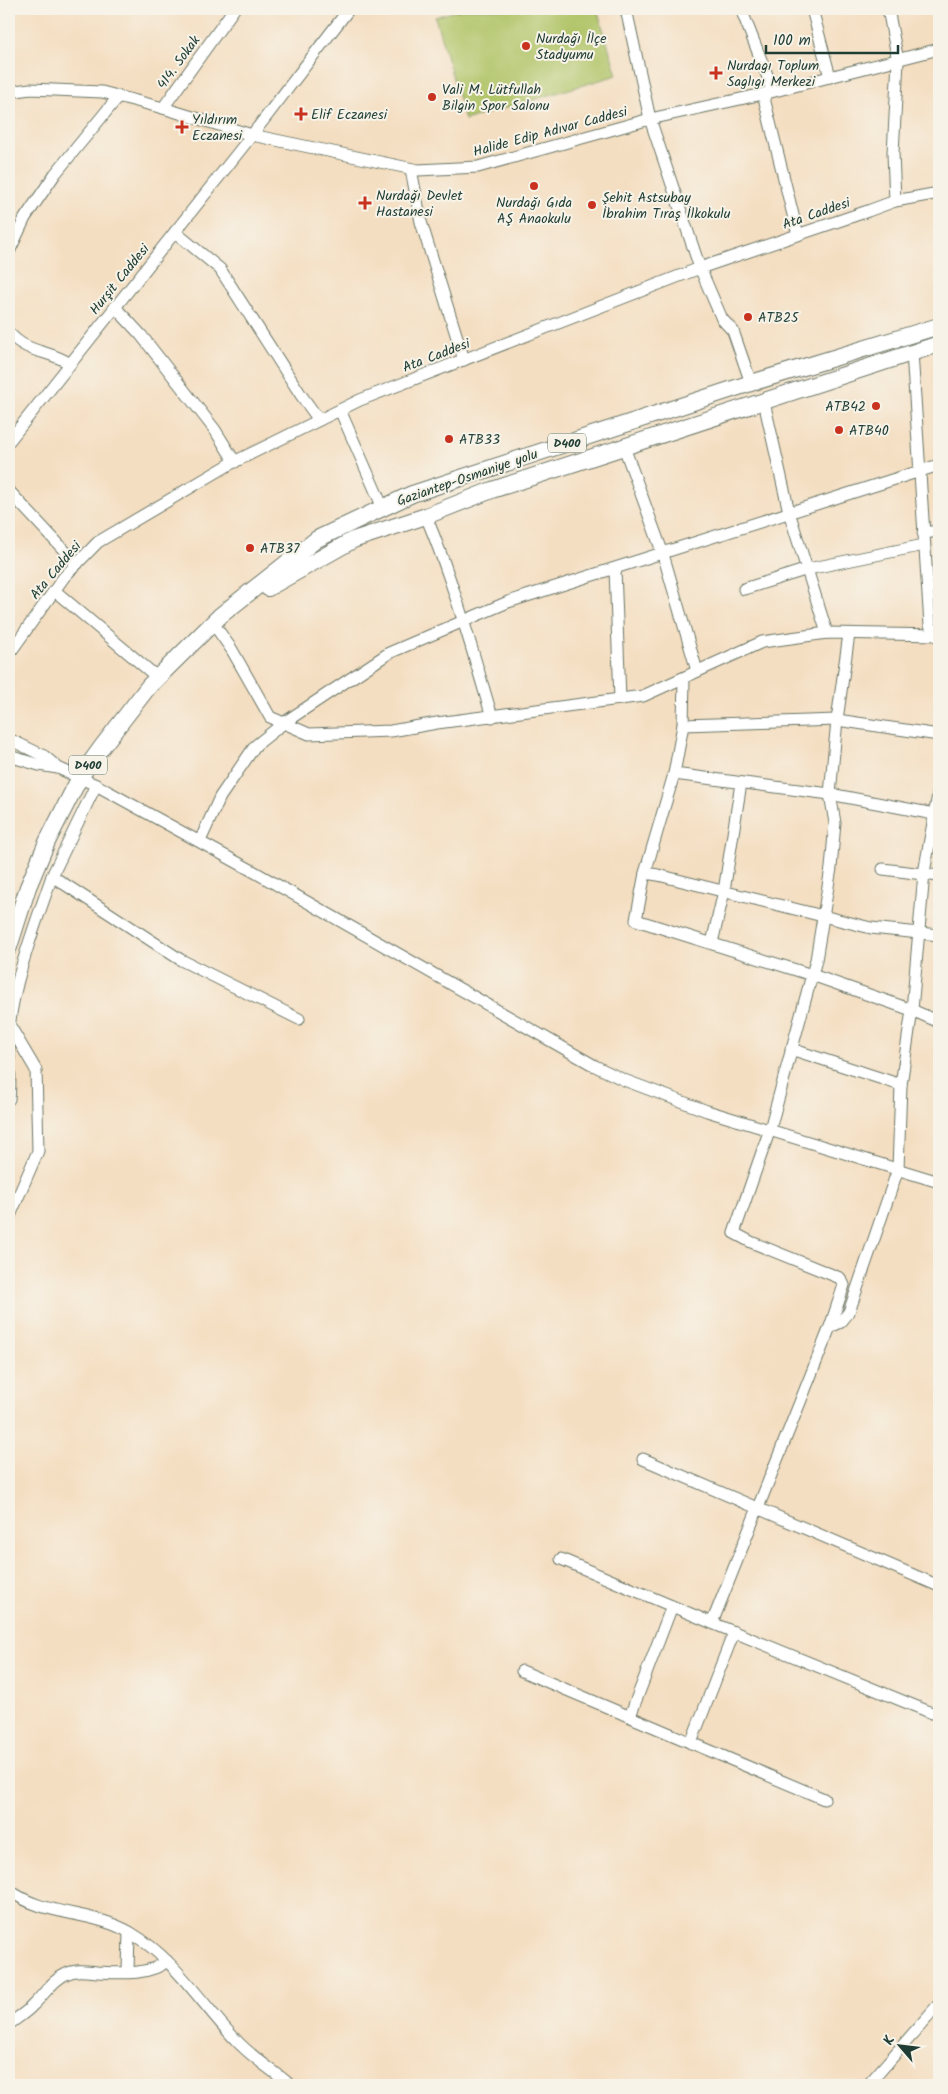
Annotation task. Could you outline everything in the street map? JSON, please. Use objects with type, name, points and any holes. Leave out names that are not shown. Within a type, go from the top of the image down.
[{"type":"highway","name":"Gaziantep-Osmaniye yolu","points":[[9,947],[28,887],[47,842],[80,777],[158,678],[217,619],[317,539],[412,494],[751,383],[939,326]]},
{"type":"highway","name":"Gaziantep-Osmaniye yolu","points":[[217,619],[353,540],[426,516],[492,490],[939,344]]},
{"type":"street","name":"414. Sokak","points":[[163,108],[234,9]]},
{"type":"street","name":"Hurşit Caddesi","points":[[9,441],[252,135],[349,9]]},
{"type":"street","points":[[626,9],[650,119],[700,268],[722,319],[733,331],[751,383]]},
{"type":"street","points":[[741,9],[769,80],[767,92],[798,235]]},
{"type":"street","points":[[812,9],[830,77]]},
{"type":"street","points":[[888,9],[898,61],[894,153],[895,201]]},
{"type":"street","name":"Halide Edip Adıvar Caddesi","points":[[9,92],[30,89],[102,92],[252,135],[418,170],[478,167],[650,119],[898,61],[939,49]]},
{"type":"street","points":[[9,252],[25,218],[55,174],[118,97]]},
{"type":"street","points":[[411,169],[424,235],[464,360]]},
{"type":"street","name":"Ata Caddesi","points":[[9,654],[54,591],[98,542],[235,462],[319,420],[360,400],[700,268],[895,201],[939,193]]},
{"type":"street","points":[[175,232],[220,269],[301,396],[319,420]]},
{"type":"street","points":[[115,307],[141,335],[215,430],[235,462]]},
{"type":"street","points":[[9,333],[18,343],[31,350],[58,356],[70,364]]},
{"type":"street","points":[[912,352],[930,625],[939,636]]},
{"type":"street","points":[[764,402],[790,512],[827,633]]},
{"type":"street","points":[[340,410],[383,508]]},
{"type":"street","points":[[624,447],[663,554],[697,671]]},
{"type":"street","points":[[200,842],[220,797],[254,746],[285,722],[389,653],[508,602],[939,465]]},
{"type":"street","points":[[9,491],[77,564]]},
{"type":"street","points":[[426,516],[444,559],[492,717]]},
{"type":"street","points":[[923,533],[939,532]]},
{"type":"street","points":[[744,589],[808,569],[924,545]]},
{"type":"street","points":[[615,569],[620,699]]},
{"type":"street","points":[[54,591],[158,678]]},
{"type":"street","points":[[217,619],[232,650],[270,717],[309,734],[392,731],[437,723],[643,696],[762,642],[827,633],[939,636]]},
{"type":"street","points":[[712,1623],[830,1327],[844,1285],[842,1280],[750,1242],[734,1233],[770,1129],[812,975],[824,917],[835,823],[830,794],[848,634]]},
{"type":"street","points":[[684,678],[683,725],[674,774],[645,873],[636,920],[812,975],[912,1010],[939,1022]]},
{"type":"street","points":[[683,725],[837,720],[939,735]]},
{"type":"street","points":[[9,739],[44,756],[58,768]]},
{"type":"street","points":[[9,756],[39,765],[58,768],[96,785],[595,1066],[624,1080],[707,1111],[939,1182]]},
{"type":"street","points":[[674,774],[830,794],[937,814]]},
{"type":"street","points":[[712,943],[724,892],[741,783]]},
{"type":"street","points":[[9,1099],[11,1078],[10,1026],[20,971],[52,876],[96,785]]},
{"type":"street","points":[[830,1327],[841,1322],[849,1312],[898,1169],[901,1086],[912,1010],[924,873],[937,814],[939,789]]},
{"type":"street","points":[[883,869],[939,876]]},
{"type":"street","points":[[645,873],[871,928],[939,935]]},
{"type":"street","points":[[52,876],[181,960],[299,1019]]},
{"type":"street","points":[[9,1218],[38,1151],[36,1070],[10,1026]]},
{"type":"street","points":[[791,1049],[901,1086]]},
{"type":"street","points":[[643,1460],[939,1586]]},
{"type":"street","points":[[560,1559],[932,1713]]},
{"type":"street","points":[[630,1716],[672,1606]]},
{"type":"street","points":[[691,1743],[734,1632]]},
{"type":"street","points":[[522,1671],[824,1799]]},
{"type":"street","points":[[9,1890],[43,1906],[114,1924],[129,1932],[167,1961],[189,1983],[245,2050],[290,2085]]},
{"type":"street","points":[[128,1971],[129,1932]]},
{"type":"street","points":[[9,2024],[34,2005],[56,1980],[67,1973],[80,1970],[113,1973],[148,1971],[167,1961]]},
{"type":"street","points":[[868,2085],[939,2004]]},
{"type":"green space","name":"Nurdağı İlçe Stadyumu","points":[[463,9],[597,9],[617,75],[465,120],[435,17]]},
{"type":"place","name":"Nurdağı İlçe Stadyumu","points":[[526,46]]},
{"type":"place","name":"Nurdagı Toplum Saglıgı Merkezi","points":[[716,73]]},
{"type":"place","name":"Vali M. Lütfullah Bilgin Spor Salonu","points":[[432,97]]},
{"type":"place","name":"Elif Eczanesi","points":[[301,114]]},
{"type":"place","name":"Yıldırım Eczanesi","points":[[182,127]]},
{"type":"place","name":"Nurdağı Gıda AŞ Anaokulu","points":[[534,186]]},
{"type":"place","name":"Nurdağı Devlet Hastanesi","points":[[365,203]]},
{"type":"place","name":"Şehit Astsubay İbrahim Tıraş İlkokulu","points":[[592,205]]},
{"type":"place","name":"ATB25","points":[[748,317]]},
{"type":"place","name":"ATB42","points":[[876,406]]},
{"type":"place","name":"ATB40","points":[[839,430]]},
{"type":"place","name":"ATB33","points":[[449,439]]},
{"type":"place","name":"ATB37","points":[[250,548]]}]
